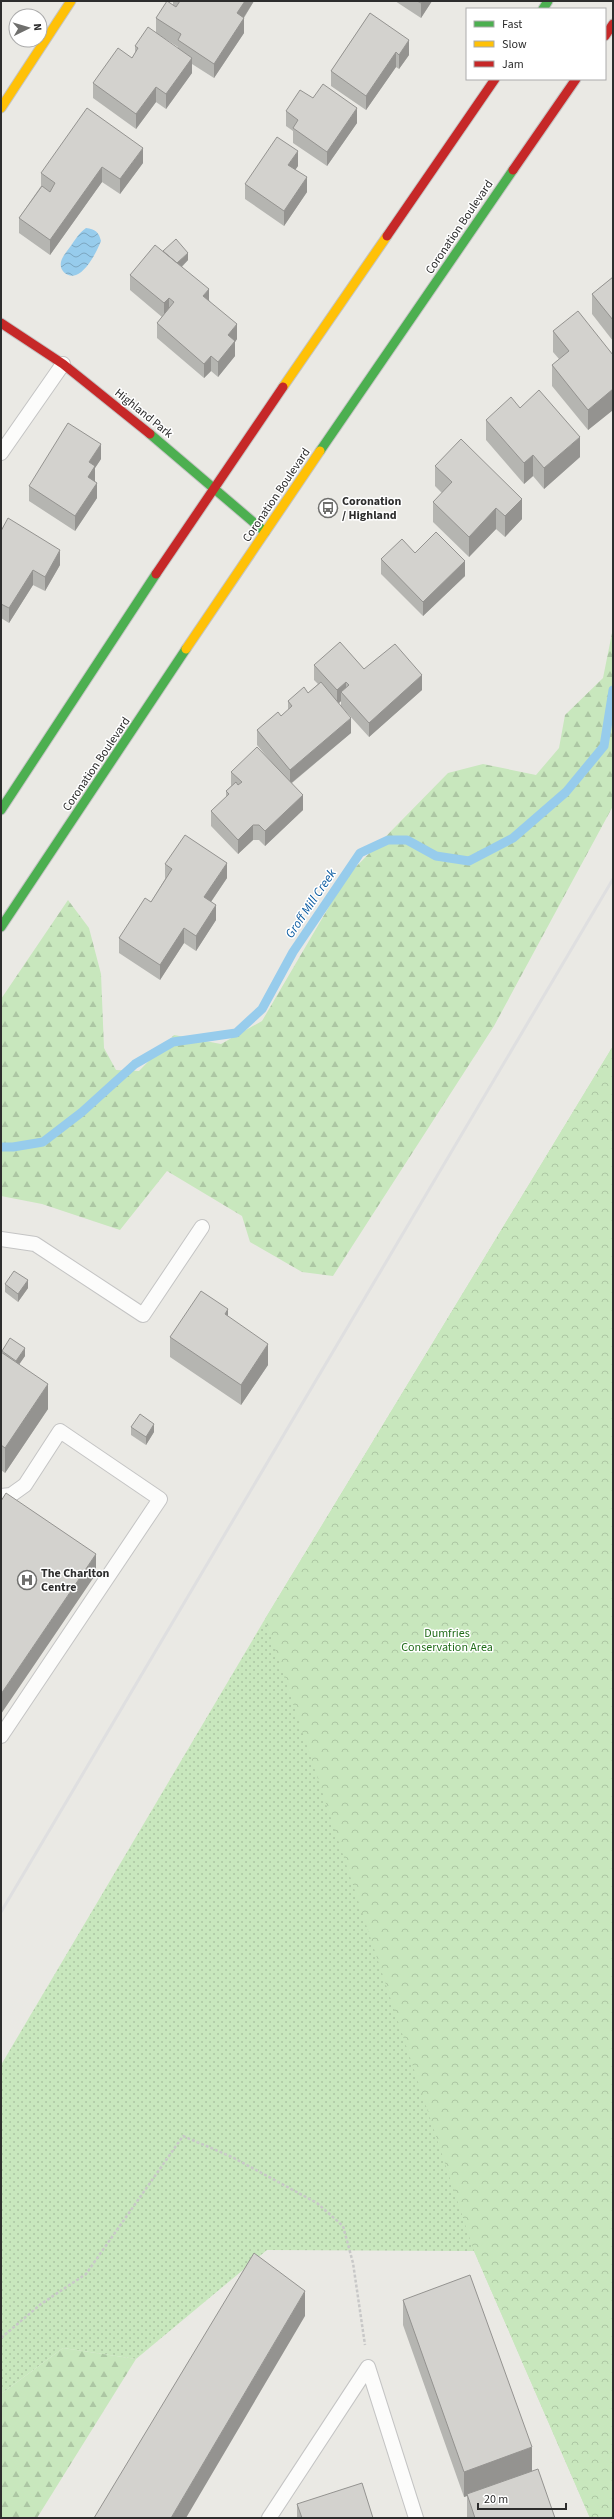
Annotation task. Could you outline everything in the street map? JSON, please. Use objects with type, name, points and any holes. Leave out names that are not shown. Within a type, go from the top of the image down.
[{"type":"main road","points":[[1,108],[71,1]]},
{"type":"main road","points":[[606,34],[613,24]]},
{"type":"main road","points":[[1,810],[212,489],[494,80]]},
{"type":"main road","name":"Coronation Boulevard","points":[[1,927],[265,532],[575,80]]},
{"type":"main road","name":"Highland Park","points":[[1,323],[63,364],[189,465],[212,489],[265,532]]},
{"type":"lane","points":[[1,453],[63,364]]},
{"type":"lane","points":[[1,1239],[35,1244],[143,1315],[202,1227]]},
{"type":"lane","points":[[1,1496],[11,1495],[25,1484],[60,1431],[160,1499],[1,1736]]},
{"type":"lane","points":[[269,2518],[368,2367]]},
{"type":"lane","points":[[368,2367],[416,2518]]},
{"type":"path","points":[[1,2338],[41,2304],[86,2274],[183,2136],[232,2157],[317,2203],[343,2226],[353,2263],[368,2367]]},
{"type":"green space","points":[[613,628],[613,806],[494,1026],[333,1276],[302,1272],[250,1242],[242,1216],[167,1171],[120,1230],[42,1204],[1,1196],[1,999],[68,900],[89,928],[101,974],[104,1048],[116,1070],[139,1071],[174,1035],[221,1044],[262,1021],[347,876],[448,773],[483,764],[536,775],[559,748],[565,715],[603,678]]},
{"type":"green space","points":[[613,1046],[613,2518],[590,2518],[474,2251],[267,2250],[136,2359],[63,2348],[1,2394],[1,2065],[265,1619]]},
{"type":"green space","name":"Dumfries Conservation Area","points":[[613,1046],[613,2518],[590,2518],[474,2251],[265,1619]]},
{"type":"green space","points":[[63,2348],[136,2359],[37,2518],[1,2518],[1,2394]]},
{"type":"water","points":[[86,228],[92,229],[96,232],[101,241],[88,265],[80,273],[73,276],[67,275],[61,268],[62,260],[77,237]]},
{"type":"building","points":[[167,1],[176,7],[180,1],[245,1],[237,13],[244,18],[214,64],[178,40],[181,34],[156,18]]},
{"type":"building","points":[[370,13],[409,40],[399,55],[396,52],[366,96],[331,71]]},
{"type":"building","points":[[148,27],[192,58],[166,94],[156,87],[136,114],[93,83],[118,48],[132,58],[138,48],[135,46]]},
{"type":"building","points":[[323,84],[357,108],[327,152],[293,128],[298,120],[286,111],[300,90],[313,98]]},
{"type":"building","points":[[87,108],[143,148],[120,179],[102,167],[50,240],[19,218],[42,186],[50,192],[55,183],[41,173]]},
{"type":"building","points":[[277,137],[298,151],[288,165],[307,177],[284,211],[245,184]]},
{"type":"building","points":[[176,239],[188,253],[177,263],[163,251]]},
{"type":"building","points":[[155,245],[209,289],[203,296],[237,324],[228,335],[235,341],[218,362],[211,356],[204,364],[157,323],[174,302],[169,298],[164,303],[130,275]]},
{"type":"building","points":[[613,277],[613,320],[592,294]]},
{"type":"building","points":[[578,311],[613,355],[613,389],[588,410],[552,365],[569,351],[553,331]]},
{"type":"building","points":[[539,390],[580,437],[544,468],[533,455],[524,463],[486,420],[511,397],[520,408]]},
{"type":"building","points":[[68,423],[101,444],[89,462],[95,466],[88,477],[97,483],[75,516],[29,486]]},
{"type":"building","points":[[461,439],[522,499],[505,516],[496,508],[469,537],[433,502],[452,482],[435,466]]},
{"type":"building","points":[[8,518],[60,550],[45,577],[33,570],[9,608],[1,604],[1,531]]},
{"type":"building","points":[[436,532],[465,561],[423,602],[381,559],[402,539],[415,553]]},
{"type":"building","points":[[340,642],[364,669],[395,644],[422,675],[369,723],[341,692],[349,685],[346,682],[337,690],[314,665]]},
{"type":"building","points":[[321,682],[351,718],[290,770],[257,730],[278,712],[281,716],[292,706],[288,701],[304,687],[308,693]]},
{"type":"building","points":[[257,747],[303,795],[265,831],[259,825],[253,825],[238,840],[211,811],[229,794],[226,791],[236,782],[238,785],[242,782],[231,772]]},
{"type":"building","points":[[185,835],[227,863],[204,897],[216,905],[196,936],[184,928],[160,965],[119,938],[145,898],[151,902],[172,869],[165,864]]},
{"type":"building","points":[[14,1271],[28,1280],[18,1294],[5,1284]]},
{"type":"building","points":[[201,1291],[228,1309],[225,1314],[268,1344],[241,1385],[170,1337]]},
{"type":"building","points":[[10,1338],[25,1348],[16,1361],[2,1351]]},
{"type":"building","points":[[1,1352],[48,1384],[5,1448],[1,1445]]},
{"type":"building","points":[[140,1414],[154,1424],[146,1437],[131,1427]]},
{"type":"building","points":[[6,1493],[96,1554],[1,1694],[1,1501]]},
{"type":"building","points":[[254,2253],[305,2291],[171,2518],[94,2518]]},
{"type":"building","points":[[470,2275],[532,2447],[464,2472],[403,2300]]},
{"type":"building","points":[[538,2469],[555,2518],[475,2518],[467,2494]]},
{"type":"building","points":[[362,2483],[373,2518],[302,2518],[297,2504]]},
{"type":"waterway","name":"Groff Mill Creek","points":[[1,1147],[13,1147],[43,1142],[82,1112],[135,1064],[173,1042],[236,1033],[262,1009],[293,952],[360,853],[388,840],[407,840],[436,856],[469,861],[513,838],[566,792],[604,746],[613,690]]},
{"type":"railway","points":[[1,1912],[613,879]]},
{"type":"traffic: fast","points":[[544,8],[548,1]]},
{"type":"traffic: fast","points":[[320,451],[513,170]]},
{"type":"traffic: fast","points":[[150,434],[265,532]]},
{"type":"traffic: fast","points":[[1,810],[156,574]]},
{"type":"traffic: fast","points":[[1,927],[186,649]]},
{"type":"traffic: slow","points":[[1,108],[71,1]]},
{"type":"traffic: slow","points":[[283,387],[387,236]]},
{"type":"traffic: slow","points":[[186,649],[320,451]]},
{"type":"traffic: jam","points":[[606,34],[613,24]]},
{"type":"traffic: jam","points":[[387,236],[494,80]]},
{"type":"traffic: jam","points":[[513,170],[575,80]]},
{"type":"traffic: jam","points":[[1,323],[63,364],[150,434]]},
{"type":"traffic: jam","points":[[156,574],[283,387]]},
{"type":"place","name":"Coronation / Highland","points":[[328,508]]},
{"type":"place","name":"The Charlton Centre","points":[[27,1580]]}]
